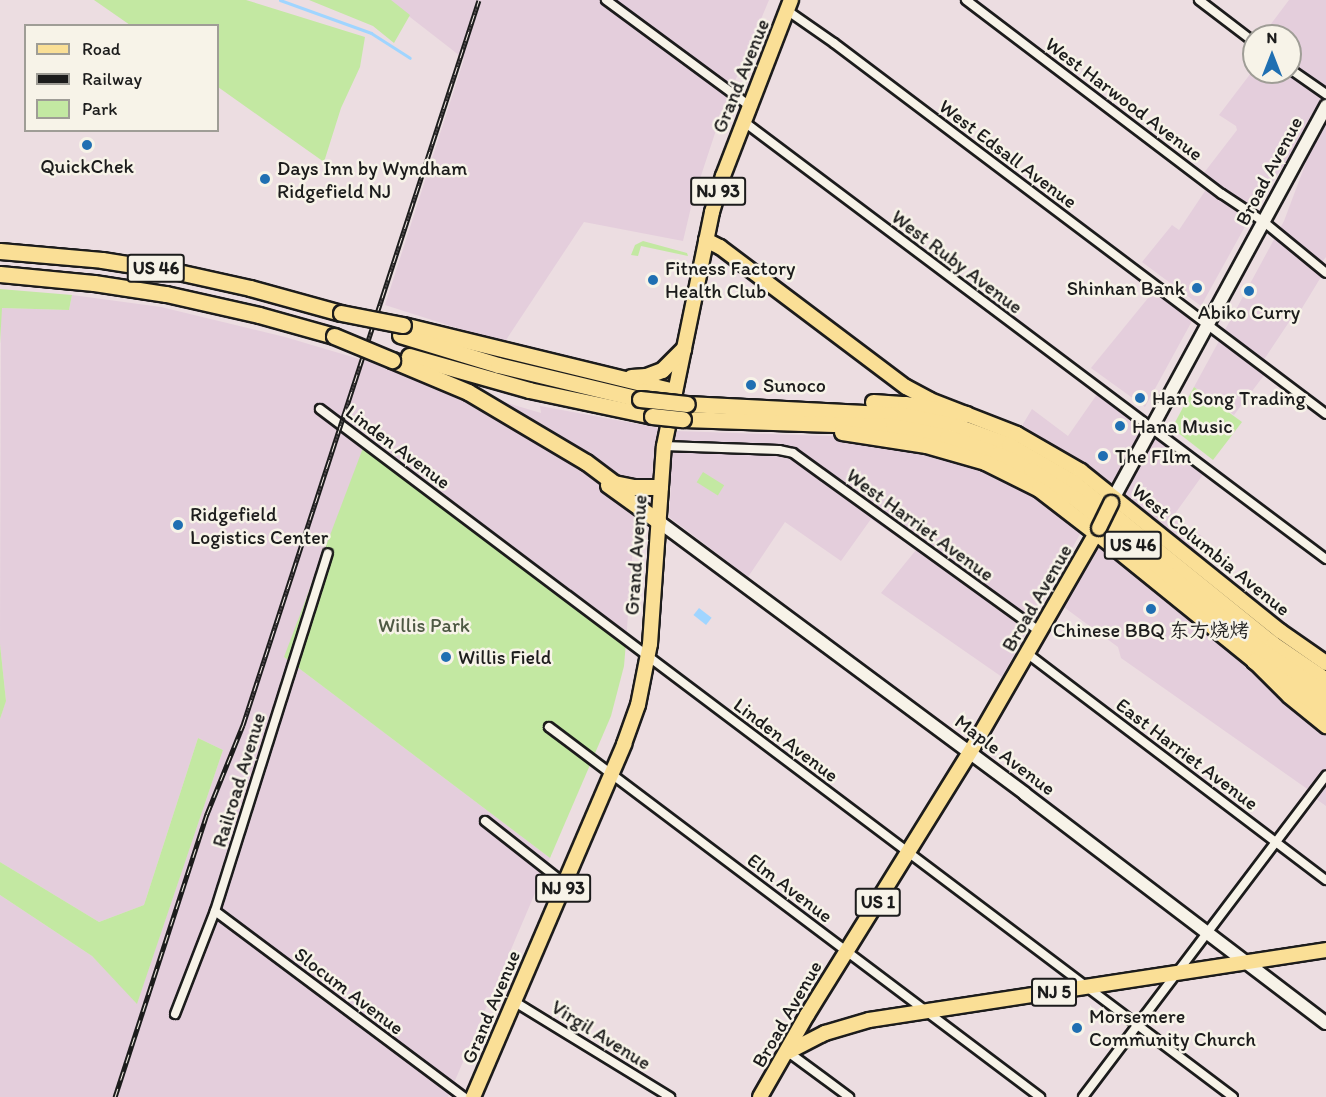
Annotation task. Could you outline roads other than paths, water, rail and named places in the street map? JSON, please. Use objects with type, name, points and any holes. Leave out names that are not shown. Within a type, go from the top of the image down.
[{"type":"highway","name":"US 46","points":[[0,251],[84,258],[178,272],[250,288],[402,330],[516,369],[685,412],[789,422],[867,424],[912,429],[965,442],[1015,462],[1077,500],[1261,650],[1326,694]]},
{"type":"highway","name":"US 46","points":[[0,274],[77,281],[166,294],[259,315],[393,356],[529,390],[652,416],[777,407],[885,413],[923,418],[975,432],[1018,450],[1050,467],[1088,494],[1273,644],[1326,680]]},
{"type":"highway","points":[[402,330],[626,377],[674,392]]},
{"type":"highway","points":[[626,377],[641,377],[657,372],[683,350]]},
{"type":"highway","points":[[393,356],[457,387],[559,445],[618,484],[633,488],[660,487]]},
{"type":"highway","points":[[777,407],[885,402],[966,414]]},
{"type":"highway","points":[[789,422],[926,445],[971,457],[1011,473],[1039,489],[1097,531]]},
{"type":"highway","points":[[559,445],[658,521]]},
{"type":"highway","points":[[1254,661],[1326,710]]},
{"type":"main road","name":"Grand Avenue","points":[[473,1097],[565,884],[638,705],[648,657],[664,447],[706,240],[719,187],[789,6]]},
{"type":"main road","name":"West Columbia Avenue","points":[[706,240],[720,248],[898,381],[922,396],[1041,446],[1081,471],[1113,500],[1280,631],[1326,663]]},
{"type":"main road","name":"Broad Avenue","points":[[760,1097],[1028,654],[1113,500]]},
{"type":"main road","points":[[1097,531],[1254,661],[1288,696],[1326,726]]},
{"type":"main road","name":"NJ 5","points":[[788,1052],[842,1027],[926,1010],[1176,975],[1326,950]]},
{"type":"street","points":[[606,0],[750,106]]},
{"type":"street","name":"West Harwood Avenue","points":[[966,0],[1217,190],[1264,222],[1326,273]]},
{"type":"street","points":[[1199,0],[1242,33]]},
{"type":"street","name":"West Edsall Avenue","points":[[789,6],[1326,414]]},
{"type":"street","points":[[1302,77],[1326,94]]},
{"type":"street","name":"Broad Avenue","points":[[1113,500],[1326,106]]},
{"type":"street","name":"West Ruby Avenue","points":[[743,121],[1326,559]]},
{"type":"street","name":"Linden Avenue","points":[[320,409],[1233,1097]]},
{"type":"street","name":"West Harriet Avenue","points":[[664,447],[779,450],[796,455],[1040,632]]},
{"type":"street","name":"Maple Avenue","points":[[658,521],[1326,1023]]},
{"type":"street","name":"Railroad Avenue","points":[[175,1014],[215,911],[328,553]]},
{"type":"street","name":"East Harriet Avenue","points":[[1028,654],[1326,880]]},
{"type":"street","name":"Elm Avenue","points":[[549,727],[1040,1097]]},
{"type":"street","points":[[1083,1097],[1326,776]]},
{"type":"street","points":[[485,821],[565,884]]},
{"type":"street","name":"Slocum Avenue","points":[[215,911],[464,1097]]},
{"type":"street","name":"Virgil Avenue","points":[[515,1002],[670,1097]]},
{"type":"street","points":[[788,1052],[849,1097]]},
{"type":"water","points":[[699,608],[712,618],[706,625],[693,615]]},
{"type":"waterway","points":[[280,0],[371,33],[410,58]]},
{"type":"railway","points":[[115,1097],[207,814],[243,725],[479,0]]},
{"type":"place","name":"QuickChek","points":[[87,145]]},
{"type":"place","name":"Days Inn by Wyndham Ridgefield NJ","points":[[265,179]]},
{"type":"place","name":"Fitness Factory Health Club","points":[[653,280]]},
{"type":"place","name":"Shinhan Bank","points":[[1197,288]]},
{"type":"place","name":"Abiko Curry","points":[[1249,291]]},
{"type":"place","name":"Sunoco","points":[[751,385]]},
{"type":"place","name":"Han Song Trading","points":[[1140,398]]},
{"type":"place","name":"Hana Music","points":[[1120,426]]},
{"type":"place","name":"The FIlm","points":[[1103,456]]},
{"type":"place","name":"Ridgefield Logistics Center","points":[[178,525]]},
{"type":"place","name":"Chinese BBQ 东方烧烤","points":[[1151,609]]},
{"type":"place","name":"Willis Field","points":[[446,657]]},
{"type":"place","name":"Morsemere Community Church","points":[[1077,1028]]},
{"type":"park label","name":"Willis Park","points":[[424,625]]}]
